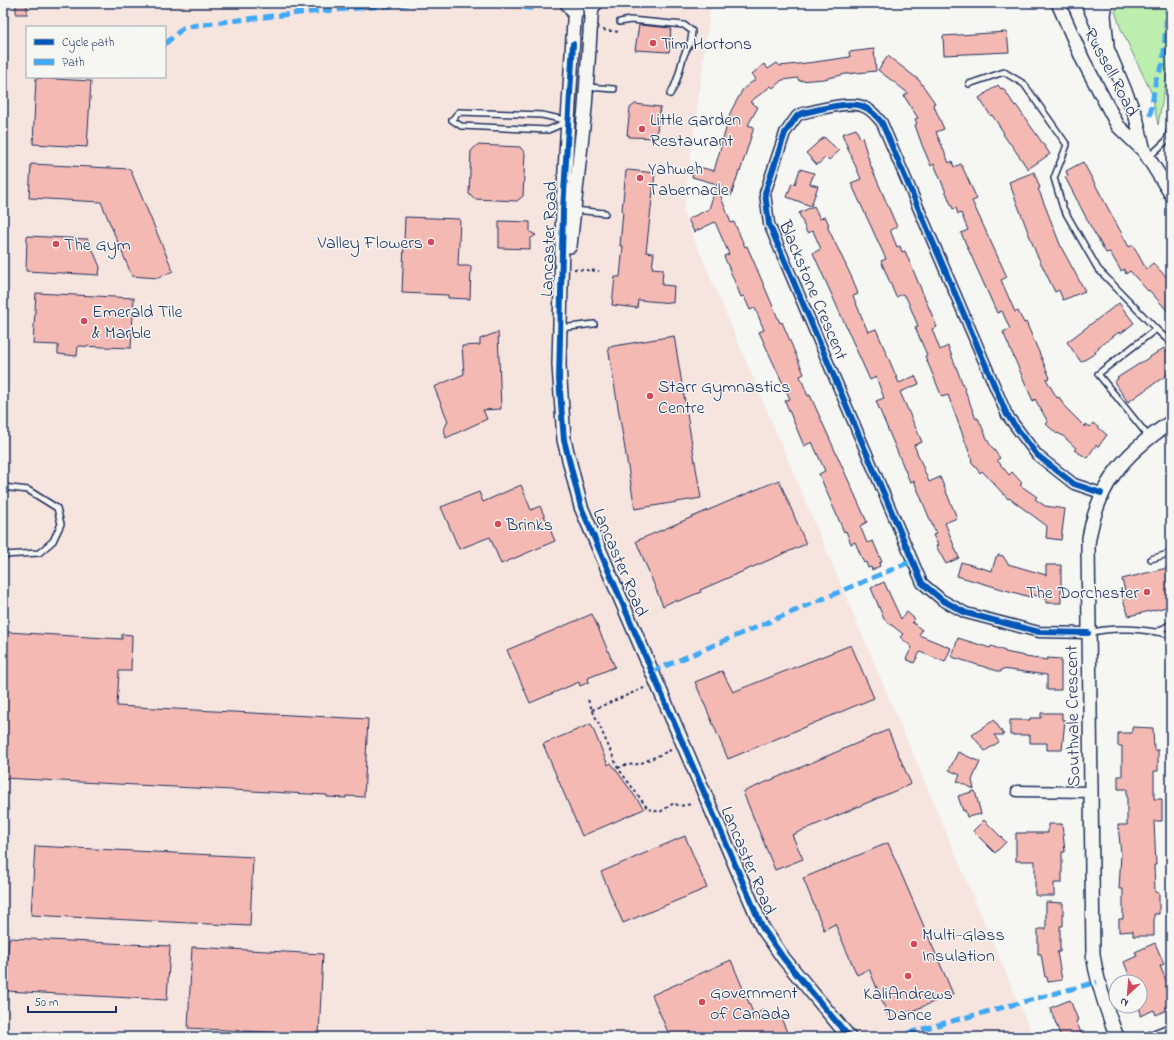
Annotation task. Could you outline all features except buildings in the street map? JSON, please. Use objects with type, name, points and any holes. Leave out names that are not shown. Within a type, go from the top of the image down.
[{"type":"main road","points":[[1105,3],[1103,15],[1106,45]]},
{"type":"street","name":"Russell Road","points":[[1058,3],[1083,60],[1118,126],[1146,154],[1171,194]]},
{"type":"street","name":"Russell Road","points":[[1088,3],[1136,116],[1146,154]]},
{"type":"street","name":"Lancaster Road","points":[[568,210],[586,87],[593,4]]},
{"type":"street","name":"Lancaster Road","points":[[573,6],[568,210],[560,326],[559,379],[562,421],[568,458],[581,507],[762,927],[784,959],[849,1037]]},
{"type":"street","name":"Blackstone Crescent","points":[[1088,633],[1039,632],[966,613],[942,600],[922,583],[769,224],[765,193],[785,133],[797,116],[803,113],[852,104],[864,106],[875,114],[882,123],[1007,414],[1037,456],[1074,484],[1101,493]]},
{"type":"street","name":"Southvale Crescent","points":[[1118,1037],[1104,1004],[1097,982],[1093,954],[1088,544],[1092,520],[1101,493],[1128,456],[1149,437],[1171,422]]},
{"type":"street","points":[[1017,791],[1091,792]]},
{"type":"lane","points":[[620,22],[630,20],[684,25],[692,31],[692,44],[683,56],[676,87],[670,94]]},
{"type":"lane","points":[[969,84],[1004,72],[1024,84],[1067,145],[1054,178],[1063,208],[1098,269],[1171,343]]},
{"type":"lane","points":[[586,87],[614,89]]},
{"type":"lane","points":[[459,112],[480,112],[542,115],[569,121],[548,130],[461,126],[452,120],[459,112]]},
{"type":"lane","points":[[1146,154],[1167,140],[1171,125]]},
{"type":"lane","points":[[568,210],[605,213]]},
{"type":"lane","points":[[560,326],[594,324]]},
{"type":"lane","points":[[1149,437],[1098,374],[1156,329]]},
{"type":"lane","points":[[3,487],[28,490],[57,508],[61,524],[53,540],[40,553],[3,555]]},
{"type":"lane","points":[[1151,559],[1171,553]]},
{"type":"lane","points":[[1157,632],[1171,624]]},
{"type":"lane","points":[[1088,633],[1103,629],[1157,632],[1171,635]]},
{"type":"lane","points":[[1144,1037],[1171,1026]]},
{"type":"path","points":[[604,30],[619,32]]},
{"type":"path","points":[[574,269],[599,271]]},
{"type":"path","points":[[592,710],[644,688]]},
{"type":"path","points":[[588,700],[618,768],[648,809],[660,812],[674,803],[679,806],[693,804]]},
{"type":"path","points":[[618,768],[640,764],[671,750]]},
{"type":"shaded area","points":[[3,3],[711,3],[683,213],[1033,1037],[3,1037]]},
{"type":"green space","points":[[1121,3],[1171,3],[1171,52],[1158,125],[1152,94],[1121,29],[1115,11]]},
{"type":"marked path","points":[[166,43],[183,28],[197,25],[299,13],[422,3]]},
{"type":"marked path","points":[[509,3],[526,8],[539,6],[543,3]]},
{"type":"marked path","points":[[1150,116],[1156,79],[1163,64],[1167,12],[1171,4]]},
{"type":"marked path","points":[[651,672],[912,561]]},
{"type":"marked path","points":[[893,1037],[1097,982]]},
{"type":"cycle path","points":[[573,44],[563,210],[559,379],[564,440],[581,507],[762,927],[784,959],[849,1037]]},
{"type":"cycle path","points":[[1088,633],[1039,632],[966,613],[942,600],[922,583],[769,224],[765,193],[785,133],[797,116],[803,113],[834,106],[858,105],[869,110],[882,123],[1007,415],[1037,455],[1074,484],[1101,493]]},
{"type":"place","name":"Tim Hortons","points":[[653,43]]},
{"type":"place","name":"Little Garden Restaurant","points":[[642,129]]},
{"type":"place","name":"Yahweh Tabernacle","points":[[640,178]]},
{"type":"place","name":"Valley Flowers","points":[[431,242]]},
{"type":"place","name":"The Gym","points":[[56,244]]},
{"type":"place","name":"Emerald Tile & Marble","points":[[84,321]]},
{"type":"place","name":"Starr Gymnastics Centre","points":[[650,396]]},
{"type":"place","name":"Brinks","points":[[498,524]]},
{"type":"place","name":"The Dorchester","points":[[1147,592]]},
{"type":"place","name":"Multi-Glass Insulation","points":[[914,944]]},
{"type":"place","name":"KaliAndrews Dance","points":[[908,976]]},
{"type":"place","name":"Government of Canada","points":[[702,1002]]}]
